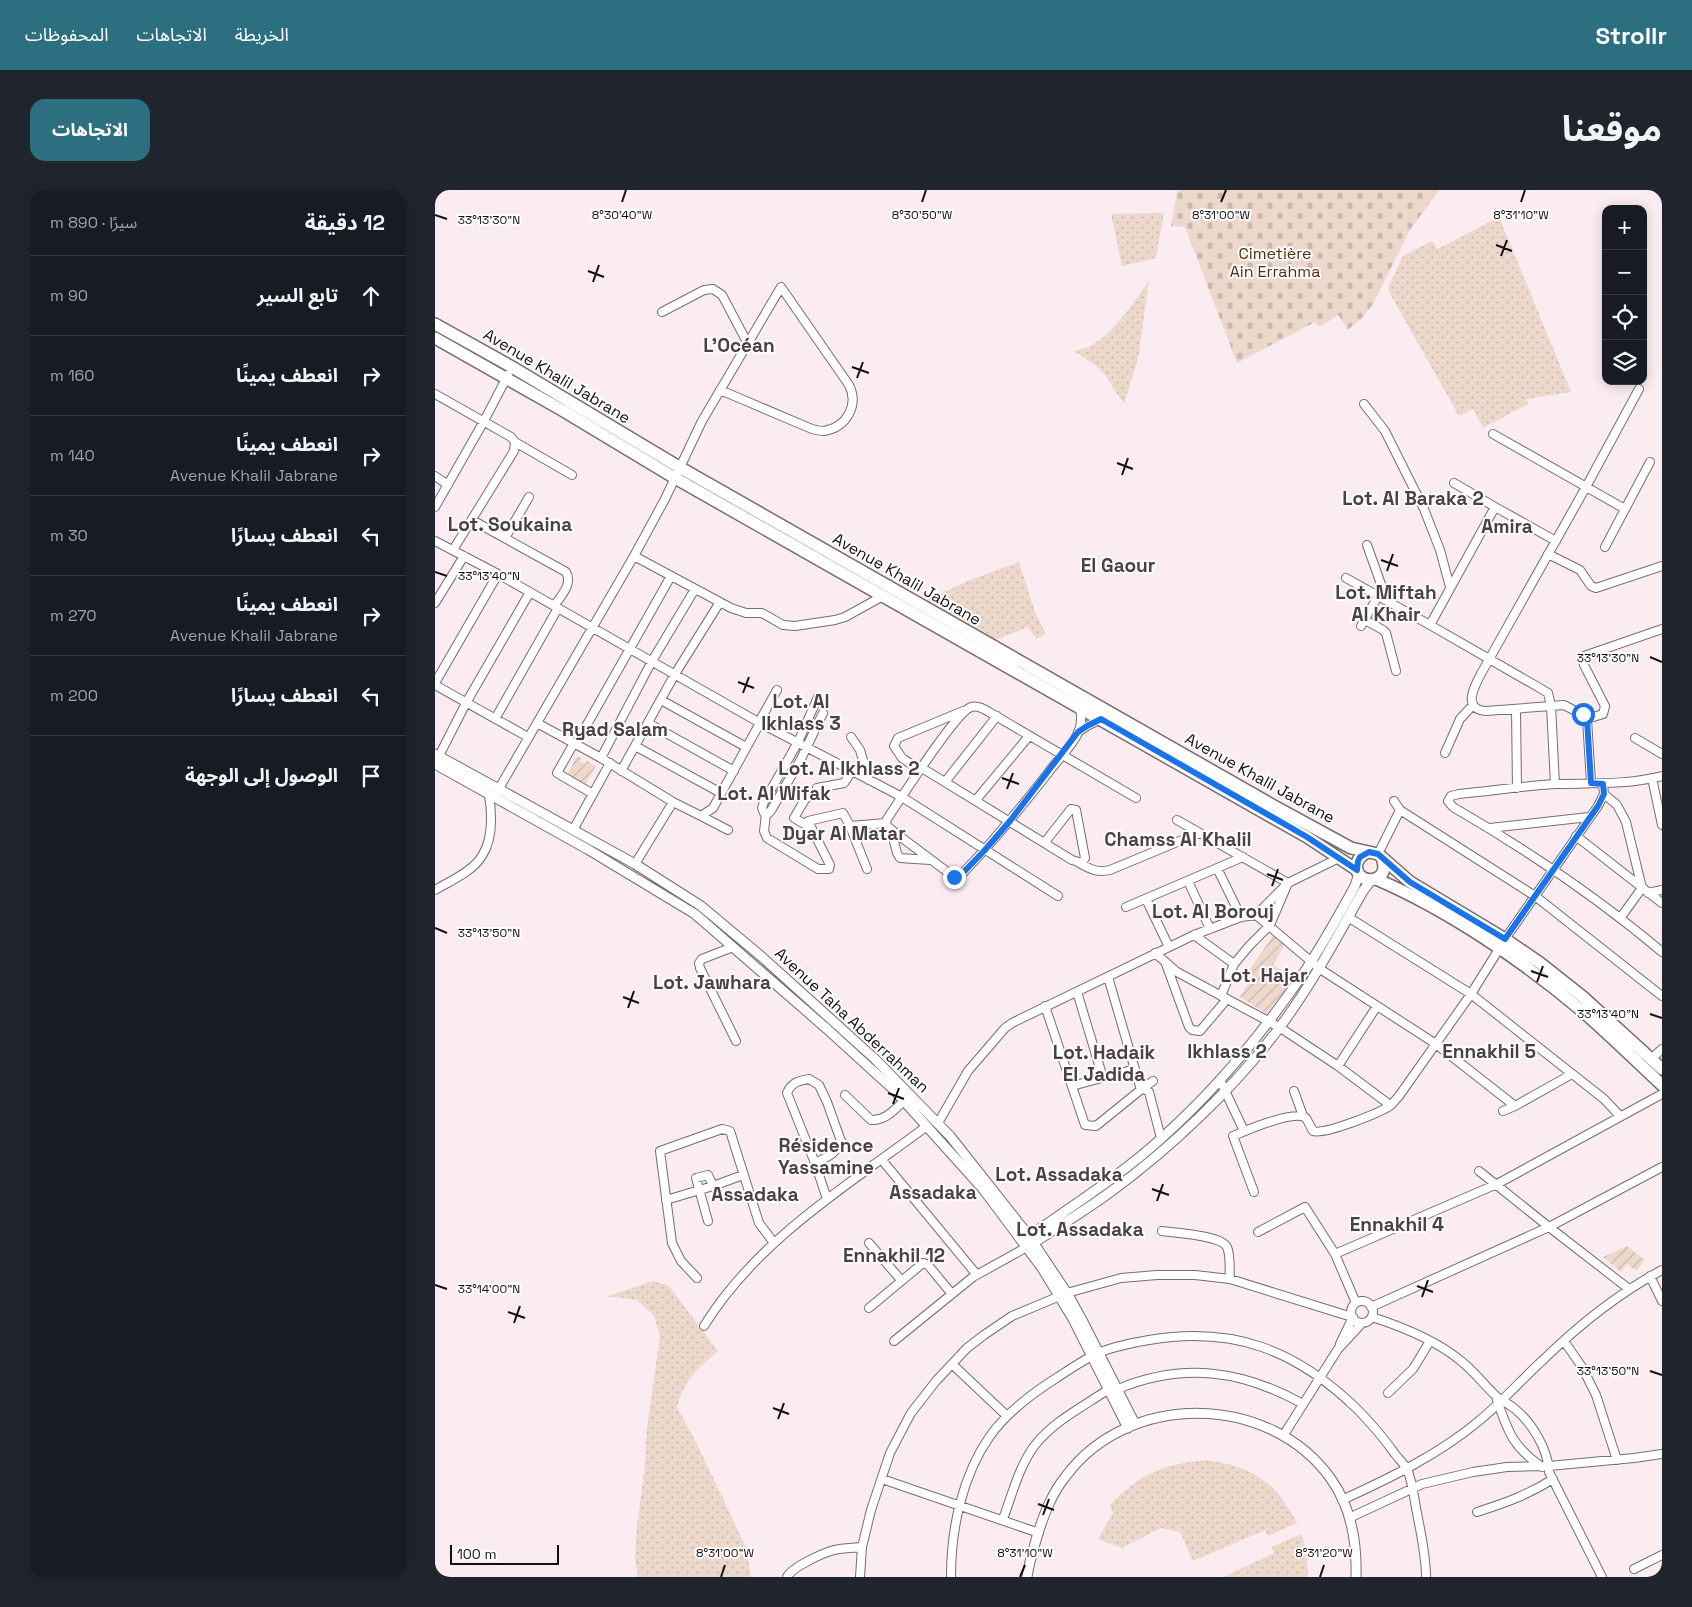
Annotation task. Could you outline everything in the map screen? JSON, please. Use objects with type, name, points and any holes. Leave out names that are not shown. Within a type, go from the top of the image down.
[{"type":"main road","name":"Avenue Khalil Jabrane","points":[[435,324],[509,372],[677,473],[1307,837],[1358,871]]},
{"type":"main road","name":"Avenue Khalil Jabrane","points":[[435,338],[509,372]]},
{"type":"main road","name":"Avenue Khalil Jabrane","points":[[891,596],[1303,823],[1351,848],[1377,856],[1410,882],[1502,944],[1572,988],[1662,1069]]},
{"type":"main road","points":[[1377,856],[1385,865],[1383,874],[1373,879],[1363,878],[1358,871],[1360,857],[1377,856]]},
{"type":"main road","name":"Avenue Khalil Jabrane","points":[[1373,879],[1404,891],[1502,944],[1580,1010],[1662,1085]]},
{"type":"street","points":[[435,890],[468,870],[482,857],[490,834],[491,808],[494,794],[633,556],[702,421],[720,390],[748,344],[781,287],[849,385],[853,395],[850,413],[834,427],[823,431],[812,429],[720,390]]},
{"type":"street","points":[[662,312],[704,290],[713,289],[722,295],[748,344]]},
{"type":"street","points":[[435,507],[509,372]]},
{"type":"street","points":[[1591,783],[1587,719],[1583,714],[1564,705],[1516,710],[1481,711],[1473,705],[1471,699],[1474,688],[1489,660],[1587,487],[1639,389]]},
{"type":"street","points":[[435,394],[484,420],[511,437],[515,442],[571,475]]},
{"type":"street","points":[[1365,404],[1385,431],[1424,509],[1450,587]]},
{"type":"street","points":[[1493,434],[1625,509]]},
{"type":"street","points":[[453,550],[514,451],[515,442]]},
{"type":"street","points":[[1605,548],[1650,462]]},
{"type":"street","points":[[435,476],[448,485]]},
{"type":"street","points":[[1454,483],[1556,541]]},
{"type":"street","points":[[505,538],[529,497]]},
{"type":"street","points":[[1430,625],[1495,507]]},
{"type":"street","points":[[472,520],[566,572],[569,577],[569,584],[495,719]]},
{"type":"street","points":[[435,541],[498,574],[760,722],[902,797],[1057,896]]},
{"type":"street","points":[[1367,545],[1387,601]]},
{"type":"street","points":[[1548,554],[1580,570],[1591,586],[1596,588],[1662,566]]},
{"type":"street","points":[[436,601],[464,556]]},
{"type":"street","points":[[633,556],[739,611],[762,613],[783,625],[795,626],[840,618],[891,596]]},
{"type":"street","points":[[498,574],[435,684],[528,737]]},
{"type":"street","points":[[593,794],[557,774],[671,576]]},
{"type":"street","points":[[1346,578],[1548,693],[1551,706],[1555,784]]},
{"type":"street","points":[[601,758],[652,661],[695,589]]},
{"type":"street","points":[[436,758],[530,592]]},
{"type":"street","points":[[1378,596],[1363,623],[1383,630],[1396,671]]},
{"type":"street","points":[[621,771],[675,674],[720,602]]},
{"type":"street","points":[[1587,719],[1603,714],[1605,706],[1584,665],[1584,656],[1662,629]]},
{"type":"street","points":[[701,816],[713,808],[777,690]]},
{"type":"street","points":[[819,697],[798,742],[764,802],[763,811],[766,814],[764,831],[767,838],[818,868],[829,869],[829,864],[808,821],[843,813],[867,868]]},
{"type":"street","points":[[661,700],[746,747]]},
{"type":"street","points":[[1445,753],[1460,719],[1473,705]]},
{"type":"street","points":[[1136,798],[977,706],[898,738],[894,746],[902,758],[977,800],[1093,870],[1101,872],[1110,870],[1199,833]]},
{"type":"street","points":[[1078,732],[1081,720],[1079,706]]},
{"type":"street","points":[[886,822],[921,769],[967,709]]},
{"type":"street","points":[[1516,710],[1517,788]]},
{"type":"street","points":[[766,814],[772,809],[807,747],[823,713]]},
{"type":"street","points":[[945,782],[997,716]]},
{"type":"street","points":[[891,830],[957,879],[1010,821],[1078,732],[1101,719]]},
{"type":"street","points":[[537,723],[610,763],[673,802],[728,830]]},
{"type":"street","points":[[648,723],[734,771]]},
{"type":"street","points":[[977,800],[1029,736]]},
{"type":"street","points":[[851,737],[865,762],[869,780]]},
{"type":"street","points":[[1635,738],[1662,754]]},
{"type":"street","points":[[635,746],[721,793]]},
{"type":"street","name":"Avenue Taha Abderrahman","points":[[436,758],[695,914],[827,1029],[904,1101],[1028,1242]]},
{"type":"street","points":[[573,830],[610,763]]},
{"type":"street","points":[[817,788],[844,783],[852,771]]},
{"type":"street","points":[[1662,776],[1603,784],[1555,784],[1459,794],[1449,798],[1449,802],[1453,807],[1490,828],[1553,869],[1621,917],[1662,952]]},
{"type":"street","points":[[1652,778],[1661,820]]},
{"type":"street","points":[[1294,1091],[1303,1116],[1313,1131],[1318,1133],[1366,1117],[1390,1105],[1399,1096],[1471,994],[1502,944],[1589,818],[1604,794],[1603,784]]},
{"type":"street","name":"Avenue Taha Abderrahman","points":[[494,794],[573,830],[635,864],[701,906],[733,931],[861,1045],[950,1136],[1028,1242],[1063,1295],[1096,1354],[1132,1426]]},
{"type":"street","points":[[810,794],[794,818],[812,829]]},
{"type":"street","points":[[1604,794],[1617,805],[1626,822],[1645,890]]},
{"type":"street","points":[[1394,801],[1400,810],[1535,896],[1662,996]]},
{"type":"street","points":[[635,864],[673,802]]},
{"type":"street","points":[[1045,842],[1071,809],[1075,809],[1078,816],[1085,858],[1083,862],[1077,862]]},
{"type":"street","points":[[1377,856],[1400,810]]},
{"type":"street","points":[[1490,828],[1589,818]]},
{"type":"street","points":[[1177,820],[1288,883]]},
{"type":"street","points":[[850,826],[886,822]]},
{"type":"street","points":[[886,822],[891,830],[900,858],[931,860]]},
{"type":"street","points":[[1576,836],[1662,903]]},
{"type":"street","points":[[1126,907],[1243,857]]},
{"type":"street","points":[[938,1123],[968,1070],[1005,1028],[1019,1018],[1194,935],[1241,918],[1256,915],[1288,883],[1339,858]]},
{"type":"street","points":[[1217,868],[1241,918]]},
{"type":"street","points":[[1028,1242],[1161,1138],[1220,1080],[1269,1021],[1311,960],[1355,886],[1358,871]]},
{"type":"street","points":[[893,1341],[977,1275],[1028,1242],[1095,1203],[1138,1171],[1193,1122],[1225,1089],[1279,1027],[1320,969],[1363,890],[1373,879]]},
{"type":"street","points":[[1188,880],[1210,929]]},
{"type":"street","points":[[1166,964],[1189,1027],[1192,1030],[1200,1031],[1224,997],[1234,964],[1270,925],[1288,883]]},
{"type":"street","points":[[1621,917],[1645,890],[1662,890]]},
{"type":"street","points":[[1145,899],[1169,947]]},
{"type":"street","points":[[1256,915],[1320,969],[1436,1044],[1515,1106]]},
{"type":"street","points":[[1348,918],[1471,994],[1604,1099],[1620,1116]]},
{"type":"street","points":[[1194,935],[1234,964]]},
{"type":"street","points":[[733,947],[702,959],[699,963],[736,1041]]},
{"type":"street","points":[[1155,953],[1177,972],[1279,1027],[1338,1066],[1390,1105]]},
{"type":"street","points":[[1108,977],[1135,1069],[1142,1089],[1149,1092],[1161,1138]]},
{"type":"street","points":[[1077,992],[1103,1078]]},
{"type":"street","points":[[1045,1006],[1085,1125],[1096,1126],[1153,1081]]},
{"type":"street","points":[[1338,1066],[1377,1006]]},
{"type":"street","points":[[1651,1059],[1662,1049]]},
{"type":"street","points":[[1072,1086],[1135,1069]]},
{"type":"street","points":[[1503,1111],[1572,1074]]},
{"type":"street","points":[[815,1163],[830,1156],[838,1149],[841,1141],[819,1085],[809,1079],[795,1081],[789,1087],[787,1093],[827,1199]]},
{"type":"street","points":[[1220,1080],[1245,1131]]},
{"type":"street","points":[[1335,1254],[1497,1184],[1662,1094]]},
{"type":"street","points":[[845,1095],[871,1120],[877,1121],[883,1119],[904,1101]]},
{"type":"street","points":[[1254,1192],[1233,1136],[1289,1116],[1303,1116]]},
{"type":"street","points":[[704,1326],[715,1308],[774,1243],[827,1199],[927,1126]]},
{"type":"street","points":[[697,1278],[681,1261],[672,1243],[659,1151],[722,1129],[730,1131],[759,1223],[774,1243]]},
{"type":"street","points":[[942,1143],[950,1136]]},
{"type":"street","points":[[882,1160],[977,1275]]},
{"type":"street","points":[[1371,1307],[1549,1227],[1662,1167]]},
{"type":"street","points":[[1479,1171],[1629,1289]]},
{"type":"street","points":[[708,1221],[696,1178],[708,1175],[713,1186]]},
{"type":"street","points":[[666,1200],[743,1175]]},
{"type":"street","points":[[1258,1232],[1305,1207],[1335,1254],[1356,1304]]},
{"type":"street","points":[[1163,1231],[1214,1238],[1224,1242],[1228,1248],[1230,1279]]},
{"type":"street","points":[[869,1243],[901,1280]]},
{"type":"street","points":[[869,1308],[920,1264],[925,1264],[951,1294]]},
{"type":"street","points":[[1342,1500],[1382,1482],[1455,1439],[1481,1419],[1498,1400],[1564,1340],[1629,1289],[1662,1270]]},
{"type":"street","points":[[860,1577],[862,1546],[890,1453],[911,1413],[936,1380],[967,1348],[1012,1316],[1063,1295],[1121,1278],[1157,1275],[1195,1275],[1230,1279],[1352,1317],[1362,1323]]},
{"type":"street","points":[[1650,1276],[1662,1301]]},
{"type":"street","points":[[1283,1436],[1338,1349],[1362,1323],[1372,1317],[1373,1310],[1366,1302],[1356,1304],[1352,1310],[1352,1317],[1338,1349]]},
{"type":"street","points":[[1372,1317],[1402,1328],[1448,1350],[1498,1400],[1516,1409],[1527,1421],[1542,1447],[1548,1471],[1602,1577]]},
{"type":"street","points":[[951,1577],[953,1539],[960,1505],[981,1452],[990,1436],[1007,1416],[1046,1384],[1096,1354],[1133,1343],[1174,1336],[1221,1337],[1273,1351],[1295,1361],[1347,1399],[1369,1420],[1406,1468],[1413,1488],[1427,1577]]},
{"type":"street","points":[[1564,1340],[1582,1367],[1596,1395],[1617,1460]]},
{"type":"street","points":[[1388,1393],[1413,1370],[1430,1341]]},
{"type":"street","points":[[952,1364],[1007,1416]]},
{"type":"street","points":[[1003,1519],[1024,1464],[1035,1446],[1049,1430],[1113,1389],[1162,1377],[1210,1373],[1244,1378],[1267,1386],[1303,1404]]},
{"type":"street","points":[[1498,1400],[1503,1420],[1513,1440],[1521,1450],[1548,1471]]},
{"type":"street","points":[[1027,1577],[1030,1559],[1049,1504],[1067,1474],[1093,1448],[1132,1426],[1173,1415],[1213,1413],[1252,1422],[1283,1436],[1316,1461],[1332,1481],[1349,1518],[1355,1544],[1356,1577]]},
{"type":"street","points":[[1349,1518],[1433,1480],[1507,1467],[1548,1471],[1662,1454]]},
{"type":"street","points":[[1477,1512],[1533,1492],[1548,1471]]},
{"type":"street","points":[[882,1479],[1039,1532]]},
{"type":"street","points":[[787,1577],[790,1572],[822,1555],[862,1546]]},
{"type":"street","points":[[1634,1569],[1662,1554]]},
{"type":"green space","name":"Cimetière Ain Errahma","points":[[1439,190],[1410,230],[1373,304],[1362,318],[1348,330],[1338,315],[1320,327],[1315,322],[1237,363],[1185,227],[1171,226],[1177,191]]},
{"type":"green space","points":[[1164,213],[1156,258],[1122,266],[1111,214]]},
{"type":"green space","points":[[1499,217],[1571,392],[1526,399],[1528,404],[1483,428],[1473,409],[1459,416],[1388,288],[1403,256],[1432,241],[1438,249]]},
{"type":"green space","points":[[1149,281],[1138,359],[1124,404],[1098,367],[1074,351],[1092,345],[1109,332]]},
{"type":"green space","points":[[1019,562],[1035,612],[1046,634],[1036,639],[1028,627],[996,640],[926,600],[968,581]]},
{"type":"green space","points":[[577,756],[582,758],[580,761],[584,764],[586,760],[596,766],[585,785],[567,775]]},
{"type":"green space","points":[[1274,934],[1286,943],[1273,965],[1294,978],[1267,1014],[1240,997],[1253,976],[1248,972]]},
{"type":"green space","points":[[1627,1246],[1645,1260],[1636,1271],[1627,1264],[1621,1272],[1603,1257]]},
{"type":"green space","points":[[653,1281],[669,1286],[718,1351],[693,1375],[680,1397],[677,1407],[697,1444],[746,1547],[751,1577],[638,1577],[635,1558],[637,1526],[647,1428],[660,1336],[654,1316],[637,1300],[605,1297]]},
{"type":"green space","points":[[1206,1460],[1237,1466],[1261,1478],[1280,1496],[1297,1523],[1268,1536],[1265,1530],[1193,1561],[1180,1532],[1161,1528],[1122,1548],[1098,1539],[1113,1513],[1110,1505],[1131,1485],[1153,1472],[1177,1464]]},
{"type":"green space","points":[[1301,1534],[1306,1550],[1308,1577],[1223,1577],[1274,1553],[1272,1547]]},
{"type":"district","name":"L'Océan","points":[[739,345]]},
{"type":"district","name":"Lot. Al Baraka 2","points":[[1413,498]]},
{"type":"district","name":"Lot. Soukaina","points":[[510,524]]},
{"type":"district","name":"Amira","points":[[1507,526]]},
{"type":"district","name":"El Gaour","points":[[1118,565]]},
{"type":"district","name":"Lot. Miftah Al Khair","points":[[1386,603]]},
{"type":"district","name":"Lot. Al Ikhlass 3","points":[[801,712]]},
{"type":"district","name":"Ryad Salam","points":[[615,729]]},
{"type":"district","name":"Lot. Al Ikhlass 2","points":[[849,768]]},
{"type":"district","name":"Lot. Al Wifak","points":[[774,793]]},
{"type":"district","name":"Dyar Al Matar","points":[[844,833]]},
{"type":"district","name":"Chamss Al Khalil","points":[[1178,839]]},
{"type":"district","name":"Lot. Al Borouj","points":[[1213,911]]},
{"type":"district","name":"Lot. Hajar","points":[[1264,975]]},
{"type":"district","name":"Lot. Jawhara","points":[[712,982]]},
{"type":"district","name":"Ikhlass 2","points":[[1227,1051]]},
{"type":"district","name":"Ennakhil 5","points":[[1489,1051]]},
{"type":"district","name":"Lot. Hadaik El Jadida","points":[[1104,1063]]},
{"type":"district","name":"Résidence Yassamine","points":[[826,1156]]},
{"type":"district","name":"Lot. Assadaka","points":[[1059,1174]]},
{"type":"district","name":"Assadaka","points":[[933,1192]]},
{"type":"district","name":"Assadaka","points":[[755,1194]]},
{"type":"district","name":"Ennakhil 4","points":[[1397,1224]]},
{"type":"district","name":"Lot. Assadaka","points":[[1080,1229]]},
{"type":"district","name":"Ennakhil 12","points":[[894,1255]]},
{"type":"route","points":[[954,877],[957,879],[1010,821],[1078,732],[1101,719],[1307,837],[1357,870],[1360,857],[1369,852],[1378,854],[1383,861],[1410,882],[1505,939],[1598,806],[1604,794],[1603,784],[1591,783],[1587,719],[1583,714]]}]
